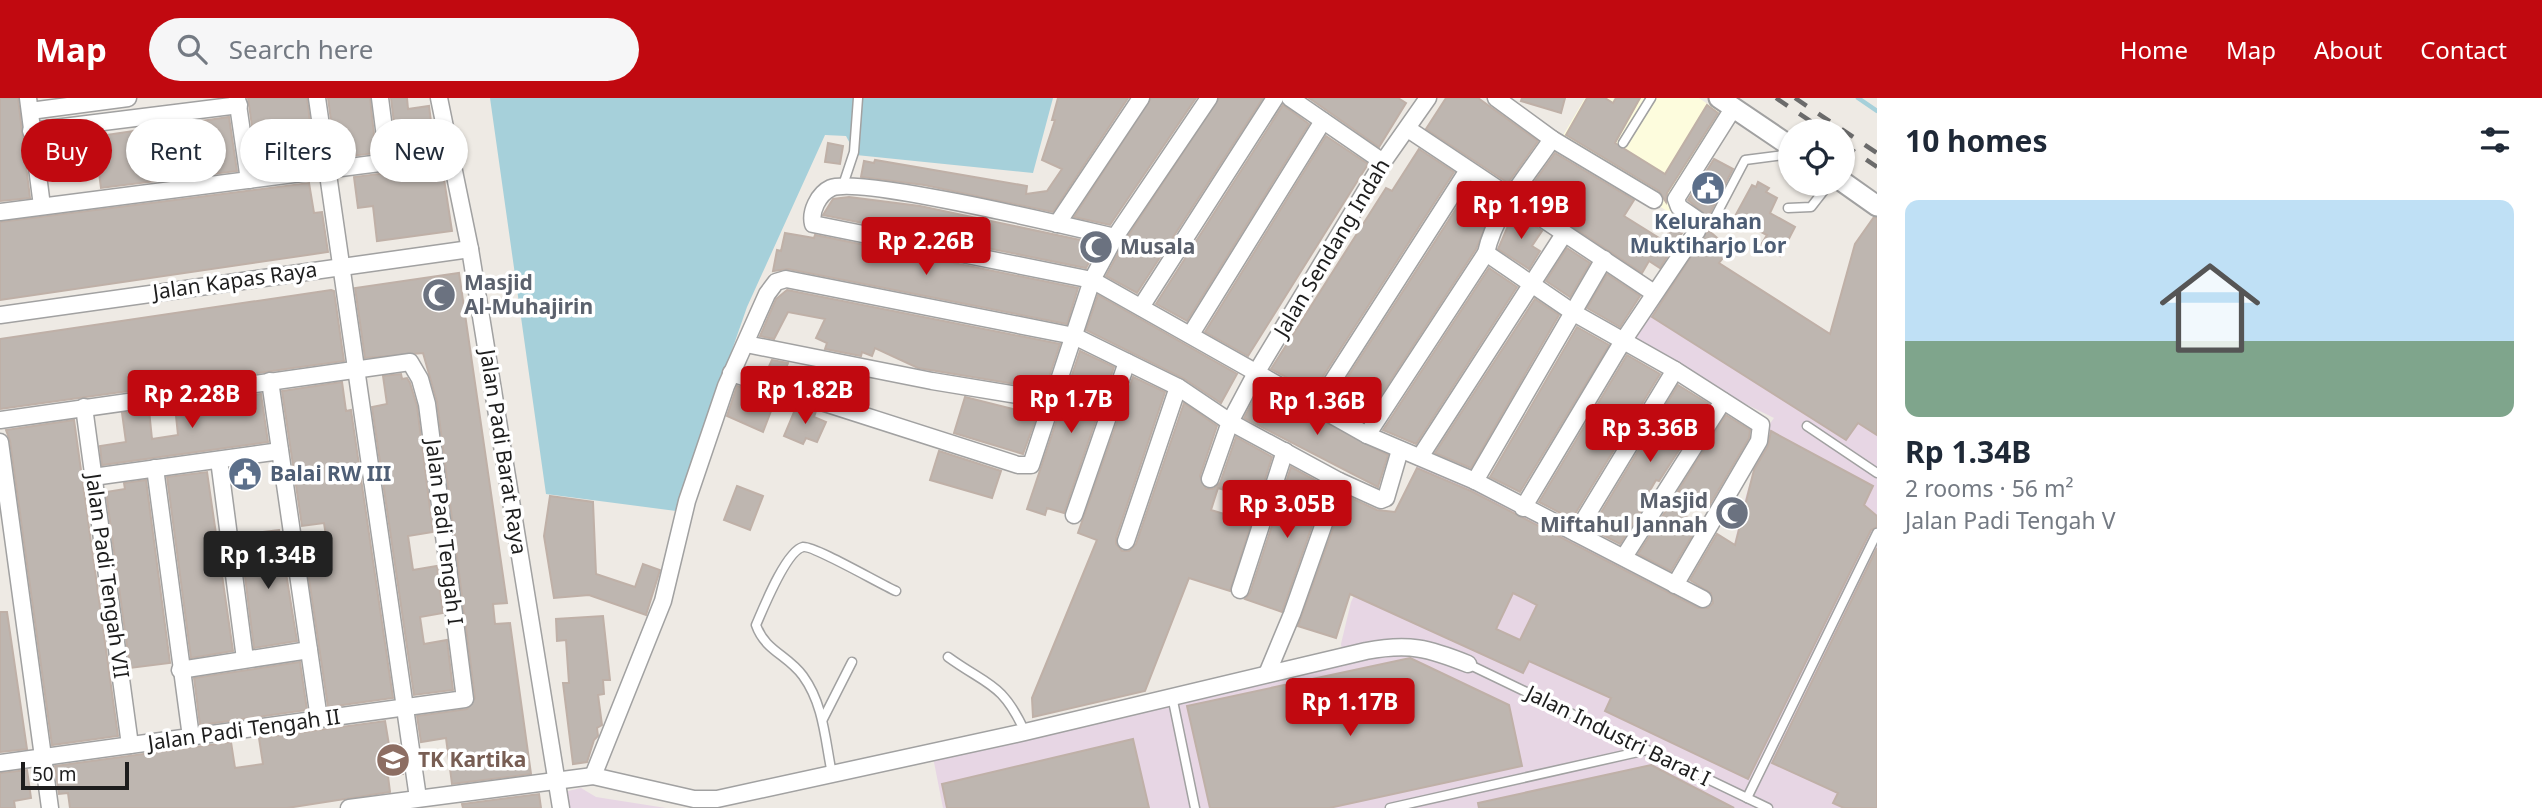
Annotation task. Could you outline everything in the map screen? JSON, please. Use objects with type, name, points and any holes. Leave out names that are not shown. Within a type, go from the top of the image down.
[{"type":"street","points":[[29,105],[128,98]]},
{"type":"street","points":[[317,98],[320,119]]},
{"type":"street","points":[[380,98],[383,119]]},
{"type":"street","name":"Jalan Padi Barat Raya","points":[[439,98],[443,119]]},
{"type":"street","points":[[1057,223],[1140,98]]},
{"type":"street","points":[[1141,307],[1275,98]]},
{"type":"street","points":[[1290,98],[1383,162]]},
{"type":"street","name":"Jalan Sendang Indah","points":[[1210,479],[1230,422],[1256,373],[1383,162],[1428,98]]},
{"type":"street","points":[[1496,98],[1552,139],[1654,200]]},
{"type":"street","points":[[731,373],[1024,467],[1034,462],[1092,280],[1115,237],[1202,100]]},
{"type":"street","points":[[112,119],[238,101],[241,119]]},
{"type":"street","points":[[1523,508],[1623,341],[1699,226],[1697,218],[1679,207],[1677,197],[1727,102],[1778,138]]},
{"type":"street","points":[[1191,334],[1322,121]]},
{"type":"street","points":[[1408,129],[1654,293]]},
{"type":"street","points":[[1367,435],[1486,253],[1490,234],[1552,139]]},
{"type":"street","points":[[1316,407],[1468,170]]},
{"type":"street","points":[[0,212],[240,181]]},
{"type":"street","points":[[38,182],[42,206]]},
{"type":"street","points":[[328,182],[418,798]]},
{"type":"street","name":"Jalan Padi Barat Raya","points":[[456,182],[565,780],[561,808]]},
{"type":"street","points":[[1115,237],[893,191],[843,185],[832,187],[818,201],[812,215],[813,224],[1092,280],[1367,435],[1475,481],[1703,599]]},
{"type":"street","points":[[1855,190],[1877,206]]},
{"type":"street","points":[[1420,457],[1564,234]]},
{"type":"street","name":"Jalan Kapas Raya","points":[[0,315],[470,249]]},
{"type":"street","points":[[1486,253],[1574,313],[1675,370],[1756,422],[1762,429],[1759,440],[1675,584]]},
{"type":"street","points":[[1475,481],[1604,259]]},
{"type":"street","points":[[593,776],[663,601],[687,501],[731,373],[767,294],[776,282],[786,279],[1074,336],[1178,387],[1230,422],[1339,481],[1381,500],[1386,498],[1400,450]]},
{"type":"street","points":[[746,344],[932,381],[1053,401]]},
{"type":"street","name":"Jalan Padi Tengah I","points":[[356,369],[410,362],[420,379],[427,404],[466,699],[405,708]]},
{"type":"street","points":[[1074,515],[1127,362]]},
{"type":"street","points":[[0,421],[356,369]]},
{"type":"street","points":[[1576,533],[1675,370]]},
{"type":"street","points":[[270,381],[319,719]]},
{"type":"street","points":[[1126,541],[1178,387]]},
{"type":"street","points":[[1624,556],[1723,401]]},
{"type":"street","name":"Jalan Padi Tengah VII","points":[[84,408],[130,745]]},
{"type":"street","points":[[0,442],[50,808]]},
{"type":"street","points":[[93,477],[280,451]]},
{"type":"street","points":[[1240,590],[1285,451]]},
{"type":"street","points":[[219,460],[245,659]]},
{"type":"street","points":[[155,468],[191,737]]},
{"type":"street","points":[[1267,674],[1292,614],[1339,481]]},
{"type":"street","points":[[349,808],[418,798],[459,801],[593,776],[682,797],[717,799],[1025,732],[1398,645],[1424,647],[1468,664]]},
{"type":"street","points":[[180,670],[309,650]]},
{"type":"street","name":"Jalan Padi Tengah II","points":[[0,763],[405,708]]},
{"type":"lane","points":[[843,185],[854,152],[859,98]]},
{"type":"lane","points":[[1623,142],[1651,98]]},
{"type":"lane","points":[[1714,219],[1745,160],[1778,156]]},
{"type":"lane","points":[[1788,208],[1811,207],[1820,196]]},
{"type":"lane","points":[[1807,426],[1877,473]]},
{"type":"lane","points":[[1747,798],[1877,533]]},
{"type":"lane","points":[[832,774],[823,719],[805,678],[792,662],[767,646],[756,625],[794,551],[805,546],[818,548],[840,564],[896,591]]},
{"type":"lane","points":[[948,657],[993,685],[1008,699],[1025,732]]},
{"type":"lane","points":[[823,719],[852,662]]},
{"type":"lane","name":"Jalan Industri Barat I","points":[[1468,664],[1768,808]]},
{"type":"lane","points":[[1172,696],[1195,808]]},
{"type":"lane","points":[[1390,808],[1647,750]]},
{"type":"shaded area","points":[[1585,98],[1614,98],[1613,102],[1615,98],[1699,98],[1728,118],[1672,214],[1558,144]]},
{"type":"shaded area","points":[[1877,226],[1877,808],[943,808],[933,757],[1343,660],[1341,644],[1351,602],[1419,462],[1720,609],[1742,509],[1766,429],[1774,418],[1689,376],[1629,341],[1690,245],[1830,333],[1855,244]]},
{"type":"shaded area","points":[[581,788],[596,797],[666,808],[567,808],[564,792]]},
{"type":"water","points":[[490,98],[1053,98],[1033,173],[856,155],[846,136],[825,135],[747,307],[676,511],[546,494]]},
{"type":"building","points":[[0,98],[18,98],[21,123],[21,182],[28,182],[30,198],[0,201]]},
{"type":"building","points":[[248,98],[307,98],[310,119],[251,119]]},
{"type":"building","points":[[328,98],[370,98],[372,119],[370,119],[370,154],[356,156],[356,119],[331,119]]},
{"type":"building","points":[[391,98],[407,98],[408,109],[429,106],[431,119],[393,119]]},
{"type":"building","points":[[1058,98],[1128,98],[1053,212],[924,185],[861,177],[864,161],[874,163],[875,160],[1027,186],[1026,194],[1047,191],[1062,169],[1042,160],[1055,120],[1052,120]]},
{"type":"building","points":[[1151,98],[1196,98],[1110,225],[1074,217]]},
{"type":"building","points":[[1219,98],[1263,98],[1137,293],[1106,276],[1124,242]]},
{"type":"building","points":[[1309,98],[1398,98],[1406,103],[1379,147]]},
{"type":"building","points":[[1446,98],[1478,98],[1538,141],[1508,183],[1426,129]]},
{"type":"building","points":[[1522,98],[1565,98],[1561,113],[1521,101]]},
{"type":"building","points":[[1587,98],[1605,98],[1613,103],[1616,98],[1640,98],[1615,143],[1665,174],[1707,105],[1718,113],[1667,193],[1666,202],[1659,191],[1566,135]]},
{"type":"building","points":[[1283,105],[1309,124],[1187,321],[1156,304]]},
{"type":"building","points":[[229,117],[237,171],[226,172],[226,119],[215,119]]},
{"type":"building","points":[[126,132],[126,182],[149,182],[101,188],[100,182],[112,182],[112,134]]},
{"type":"building","points":[[1326,136],[1368,164],[1248,356],[1205,332]]},
{"type":"building","points":[[828,143],[843,146],[840,164],[825,162]]},
{"type":"building","points":[[1419,149],[1454,172],[1313,392],[1271,369],[1386,188],[1392,191]]},
{"type":"building","points":[[1555,153],[1634,200],[1624,216],[1664,241],[1677,218],[1687,225],[1660,268],[1649,261],[1642,273],[1525,195]]},
{"type":"building","name":"Kelurahan Muktiharjo Lor","points":[[1714,159],[1733,169],[1708,217],[1688,200]]},
{"type":"building","points":[[370,175],[370,182],[444,182],[452,231],[377,241],[373,206],[358,208],[356,177]]},
{"type":"building","points":[[1758,182],[1769,188],[1766,192],[1777,198],[1770,213],[1795,227],[1780,256],[1761,245],[1767,235],[1734,218],[1752,185],[1756,187]]},
{"type":"building","points":[[309,183],[314,213],[322,212],[328,252],[0,300],[0,222]]},
{"type":"building","points":[[1472,184],[1497,201],[1476,249],[1364,421],[1331,403]]},
{"type":"building","points":[[849,197],[920,206],[1099,244],[1086,268],[823,215],[833,199]]},
{"type":"building","points":[[1514,212],[1542,231],[1532,246],[1540,251],[1529,269],[1498,249]]},
{"type":"building","points":[[1874,217],[1877,218],[1877,435],[1858,423],[1846,440],[1652,317],[1708,230],[1730,249],[1719,263],[1830,334],[1855,244]]},
{"type":"building","points":[[785,233],[814,238],[815,235],[1078,288],[1067,324],[788,269],[773,271],[777,250],[781,251]]},
{"type":"building","points":[[1567,248],[1590,263],[1570,297],[1546,281]]},
{"type":"building","points":[[1489,268],[1517,287],[1416,444],[1383,430]]},
{"type":"building","points":[[459,273],[507,603],[493,604],[495,624],[510,623],[531,774],[452,784],[446,738],[421,742],[417,716],[467,709],[475,698],[437,402],[423,353],[365,358],[355,288]]},
{"type":"building","points":[[1607,274],[1640,296],[1620,327],[1587,308]]},
{"type":"building","points":[[787,290],[1060,344],[1045,389],[918,368],[875,348],[872,356],[862,352],[861,356],[825,349],[827,343],[816,338],[825,319],[788,312],[774,339],[760,336],[776,299]]},
{"type":"building","points":[[334,291],[344,361],[0,409],[0,339]]},
{"type":"building","points":[[1098,295],[1237,374],[1221,403],[1183,378],[1086,330]]},
{"type":"building","points":[[1535,299],[1559,315],[1471,468],[1435,453]]},
{"type":"building","points":[[1577,327],[1609,345],[1520,492],[1490,477]]},
{"type":"building","points":[[1080,351],[1114,367],[1064,513],[1047,508],[1045,515],[1027,509]]},
{"type":"building","points":[[1627,355],[1660,374],[1572,519],[1539,502]]},
{"type":"building","points":[[772,360],[788,363],[782,378],[766,373]]},
{"type":"building","points":[[817,369],[853,376],[844,398],[811,384]]},
{"type":"building","points":[[401,374],[402,379],[407,378],[410,383],[417,406],[433,532],[408,536],[413,570],[437,566],[443,613],[420,617],[424,644],[447,640],[453,690],[414,695],[372,407],[387,404],[383,376]]},
{"type":"building","points":[[1133,377],[1165,392],[1116,538],[1116,544],[1122,551],[1129,551],[1136,544],[1184,403],[1217,426],[1200,476],[1206,489],[1213,489],[1220,483],[1236,437],[1272,457],[1230,591],[1189,578],[1145,691],[1033,717],[1032,698],[1097,540],[1078,533]],"holes":[[[1218,488],[1241,495],[1234,517],[1211,510]]]},
{"type":"building","points":[[342,382],[346,411],[351,410],[393,698],[328,707],[305,552],[328,549],[324,523],[302,526],[282,391]]},
{"type":"building","points":[[1678,385],[1709,404],[1659,481],[1656,480],[1648,494],[1651,496],[1620,544],[1591,529]]},
{"type":"building","points":[[737,386],[776,398],[763,432],[727,416]]},
{"type":"building","points":[[1260,387],[1388,455],[1378,487],[1244,418]]},
{"type":"building","points":[[261,394],[268,442],[102,465],[100,446],[126,442],[122,413],[149,410],[152,439],[178,435],[175,406]]},
{"type":"building","points":[[965,397],[1037,415],[1023,454],[954,433]]},
{"type":"building","points":[[797,405],[816,411],[814,417],[826,422],[817,442],[806,438],[803,444],[784,436]]},
{"type":"building","points":[[1726,415],[1750,430],[1749,438],[1709,506],[1678,491]]},
{"type":"building","points":[[74,420],[118,736],[52,745],[10,441],[6,430]]},
{"type":"building","points":[[1771,431],[1873,486],[1864,505],[1877,516],[1877,527],[1871,530],[1748,779],[1605,711],[1611,698],[1529,661],[1523,673],[1350,594],[1336,638],[1298,626],[1345,495],[1377,510],[1395,512],[1417,468],[1471,491],[1698,608],[1708,608],[1713,603],[1711,593],[1690,580],[1717,534],[1735,545],[1754,470],[1768,446]],"holes":[[[1513,593],[1537,605],[1520,640],[1496,629]]]},
{"type":"building","points":[[939,451],[1001,471],[992,498],[930,480]]},
{"type":"building","points":[[1291,467],[1326,486],[1282,612],[1245,599],[1250,593]]},
{"type":"building","points":[[207,472],[233,651],[191,658],[167,477]]},
{"type":"building","points":[[146,480],[170,663],[130,668],[106,492],[125,489],[124,483]]},
{"type":"building","points":[[737,486],[763,496],[750,530],[724,520]]},
{"type":"building","points":[[550,496],[593,502],[596,574],[635,587],[643,564],[660,570],[646,615],[589,595],[554,598],[544,536]]},
{"type":"building","points":[[1669,506],[1699,524],[1671,571],[1638,554]]},
{"type":"building","points":[[279,530],[297,641],[254,648],[241,545],[256,543],[254,533]]},
{"type":"building","points":[[1877,548],[1877,808],[1844,808],[1833,803],[1838,793],[1772,763]]},
{"type":"building","points":[[0,612],[7,612],[27,749],[0,752]]},
{"type":"building","points":[[603,616],[610,680],[603,680],[604,694],[598,695],[602,725],[597,728],[598,736],[594,740],[587,762],[573,764],[563,683],[569,683],[566,640],[557,641],[556,619]]},
{"type":"building","points":[[1410,658],[1509,705],[1522,766],[1329,808],[1210,808],[1187,706]]},
{"type":"building","points":[[300,662],[307,710],[200,725],[194,678]]},
{"type":"building","points":[[385,721],[389,745],[399,744],[403,774],[388,776],[390,792],[287,808],[70,808],[68,793],[59,794],[55,766],[231,742],[235,768],[263,764],[259,738]]},
{"type":"building","points":[[1133,739],[1149,808],[947,808],[942,784]]},
{"type":"building","points":[[1651,765],[1734,808],[1479,808],[1478,803]]},
{"type":"building","points":[[27,770],[31,798],[14,801],[15,808],[0,808],[0,773]]},
{"type":"building","points":[[539,794],[541,808],[463,808],[462,804]]},
{"type":"waterway","points":[[1858,98],[1877,111]]},
{"type":"railway","points":[[1776,98],[1807,119]]},
{"type":"railway","points":[[1795,98],[1877,153]]},
{"type":"railway","points":[[1855,152],[1877,167]]},
{"type":"place","name":"Kelurahan Muktiharjo Lor","points":[[1708,188]]},
{"type":"place","name":"Musala","points":[[1096,247]]},
{"type":"place","name":"Masjid Al-Muhajirin","points":[[439,295]]},
{"type":"place","name":"Balai RW III","points":[[245,474]]},
{"type":"place","name":"Masjid Miftahul Jannah","points":[[1732,513]]},
{"type":"place","name":"TK Kartika","points":[[393,760]]}]
